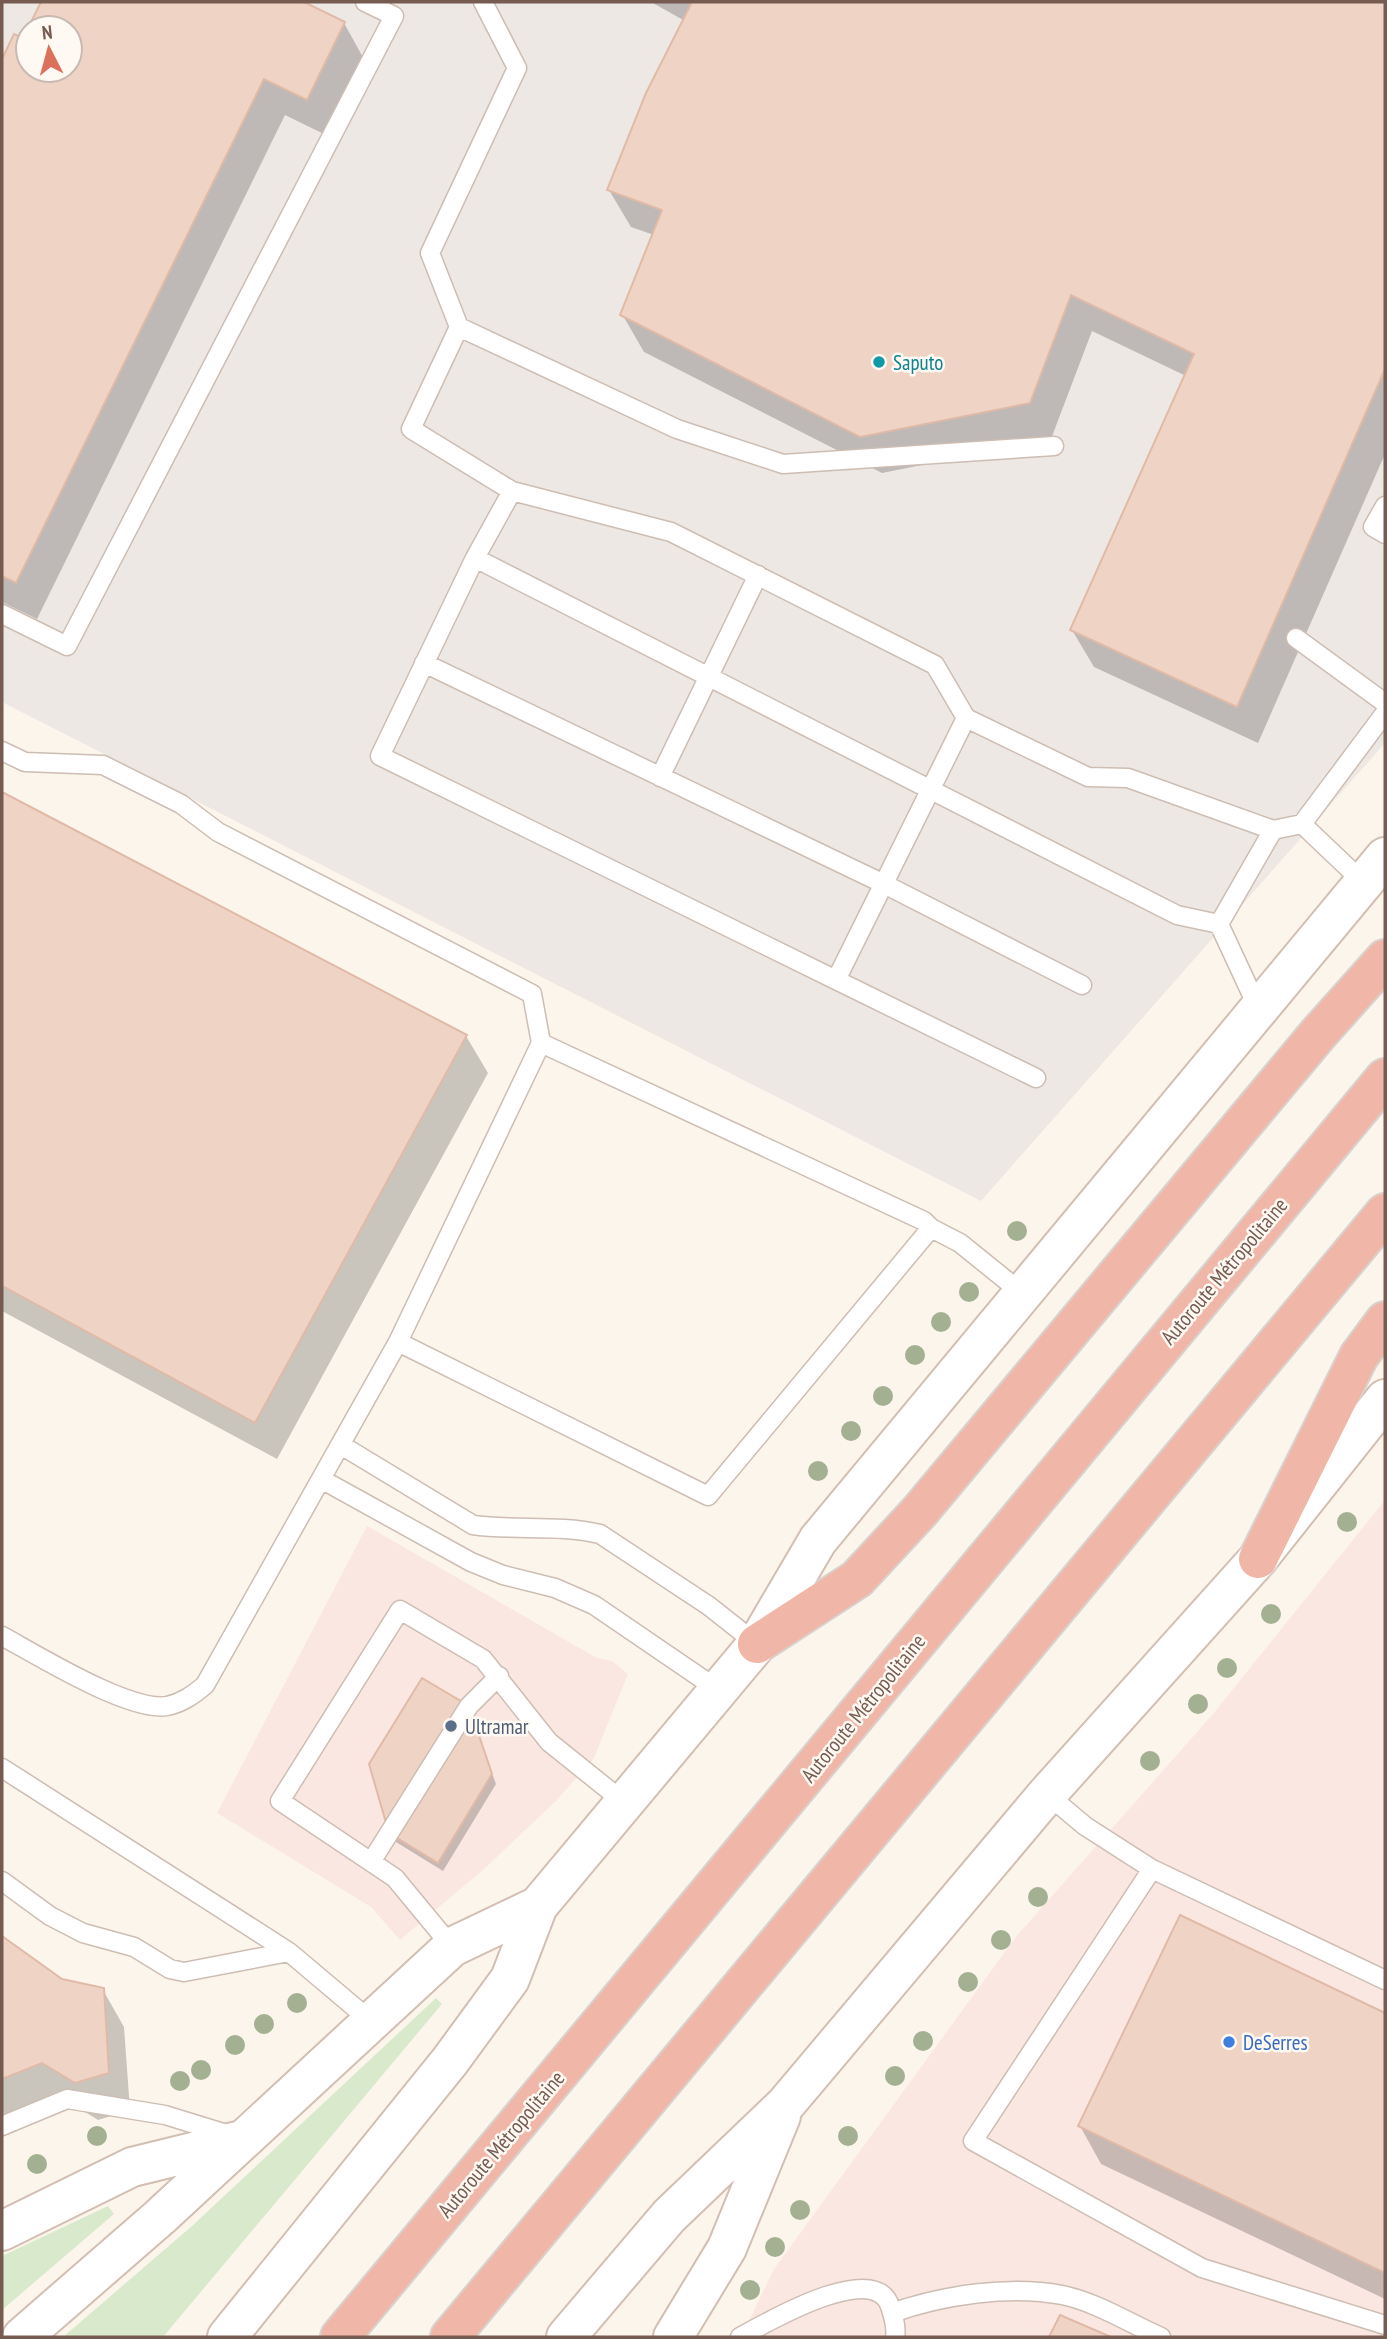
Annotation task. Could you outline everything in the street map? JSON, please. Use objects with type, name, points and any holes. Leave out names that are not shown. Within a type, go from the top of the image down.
[{"type":"highway","points":[[757,1644],[857,1579],[920,1511],[1318,1034],[1385,959]]},
{"type":"highway","name":"Autoroute Métropolitaine","points":[[340,2337],[1385,1078]]},
{"type":"highway","points":[[450,2337],[1385,1213]]},
{"type":"highway","points":[[1258,1559],[1359,1356],[1385,1321]]},
{"type":"main road","points":[[227,2337],[450,2061],[510,1979],[538,1906],[757,1644],[818,1540],[1375,870]]},
{"type":"main road","points":[[566,2337],[669,2216],[785,2105],[1047,1794],[1258,1559],[1385,1398]]},
{"type":"main road","points":[[22,2337],[160,2217],[452,1947],[538,1906]]},
{"type":"main road","points":[[673,2337],[727,2248],[785,2105]]},
{"type":"main road","points":[[2,2231],[132,2167],[244,2139]]},
{"type":"lane","points":[[2,614],[67,646],[394,16],[365,2]]},
{"type":"lane","points":[[483,2],[517,68],[430,253],[459,327],[677,429],[783,464],[1054,446]]},
{"type":"lane","points":[[459,327],[411,429],[512,491],[671,532],[758,575],[935,666],[966,718],[1088,777],[1128,778],[1273,830],[1302,824],[1385,713]]},
{"type":"lane","points":[[512,491],[475,558],[380,756],[1037,1078]]},
{"type":"lane","points":[[1385,506],[1373,527],[1385,534]]},
{"type":"lane","points":[[475,558],[1177,915],[1219,924]]},
{"type":"lane","points":[[660,777],[758,575]]},
{"type":"lane","points":[[1296,638],[1385,703]]},
{"type":"lane","points":[[424,663],[884,884],[1082,985]]},
{"type":"lane","points":[[836,980],[966,718]]},
{"type":"lane","points":[[2,751],[25,762],[103,765],[181,804],[218,832],[532,994],[541,1043],[398,1342],[205,1685],[187,1700],[165,1706],[147,1705],[85,1681],[2,1636]]},
{"type":"lane","points":[[1302,824],[1375,870]]},
{"type":"lane","points":[[1219,924],[1273,830]]},
{"type":"lane","points":[[1219,924],[1258,1008]]},
{"type":"lane","points":[[541,1043],[924,1221],[931,1228],[960,1243],[1022,1293]]},
{"type":"lane","points":[[398,1342],[708,1496],[931,1228]]},
{"type":"lane","points":[[341,1445],[473,1525],[498,1529],[583,1530],[600,1534],[709,1606],[757,1644]]},
{"type":"lane","points":[[321,1479],[471,1562],[555,1588],[594,1605],[720,1691]]},
{"type":"lane","points":[[452,1947],[405,1888],[280,1801],[400,1610],[483,1659],[549,1742],[625,1803]]},
{"type":"lane","points":[[371,1862],[469,1706],[499,1676]]},
{"type":"lane","points":[[2,1768],[289,1952],[372,2022]]},
{"type":"lane","points":[[1047,1794],[1085,1826],[1152,1869],[1385,1980]]},
{"type":"lane","points":[[1152,1869],[973,2141],[1202,2268],[1385,2325]]},
{"type":"lane","points":[[2,1881],[50,1916],[83,1933],[134,1947],[170,1969],[184,1972],[289,1952]]},
{"type":"lane","points":[[2,2126],[67,2099],[165,2115],[244,2139]]},
{"type":"lane","points":[[740,2337],[802,2306],[846,2290],[878,2291],[888,2300],[895,2337]]},
{"type":"lane","points":[[892,2313],[959,2295],[1062,2295],[1161,2337]]},
{"type":"shaded area","points":[[2,2],[1385,2],[1385,743],[981,1201],[2,702]]},
{"type":"shaded area","points":[[1385,1500],[1385,2337],[741,2337],[774,2269],[1015,1938],[1213,1714]]},
{"type":"shaded area","points":[[367,1526],[597,1658],[612,1661],[628,1674],[594,1758],[555,1802],[484,1869],[400,1940],[371,1907],[217,1813]]},
{"type":"green space","points":[[436,1998],[442,2004],[163,2337],[63,2337],[192,2226]]},
{"type":"green space","points":[[108,2206],[114,2214],[2,2310],[2,2256]]},
{"type":"building","points":[[41,2],[304,2],[345,22],[307,100],[264,79],[16,583],[2,576],[2,59],[14,34],[14,84],[84,84],[84,14],[35,14]]},
{"type":"building","name":"Saputo","points":[[692,2],[1385,2],[1385,369],[1237,707],[1070,630],[1194,354],[1071,295],[1030,403],[860,437],[620,315],[662,210],[607,190],[646,93]]},
{"type":"building","points":[[2,792],[467,1035],[255,1423],[2,1286]]},
{"type":"building","points":[[422,1678],[469,1706],[492,1774],[438,1863],[389,1833],[369,1764]]},
{"type":"building","points":[[1180,1915],[1385,2013],[1385,2273],[1078,2126]]},
{"type":"building","points":[[2,1936],[62,1979],[104,1988],[109,2073],[75,2083],[42,2063],[2,2079]]},
{"type":"building","points":[[1060,2315],[1111,2337],[1049,2337]]},
{"type":"place","name":"Saputo","points":[[879,362]]},
{"type":"place","name":"Ultramar","points":[[451,1726]]},
{"type":"place","name":"DeSerres","points":[[1229,2042]]}]
